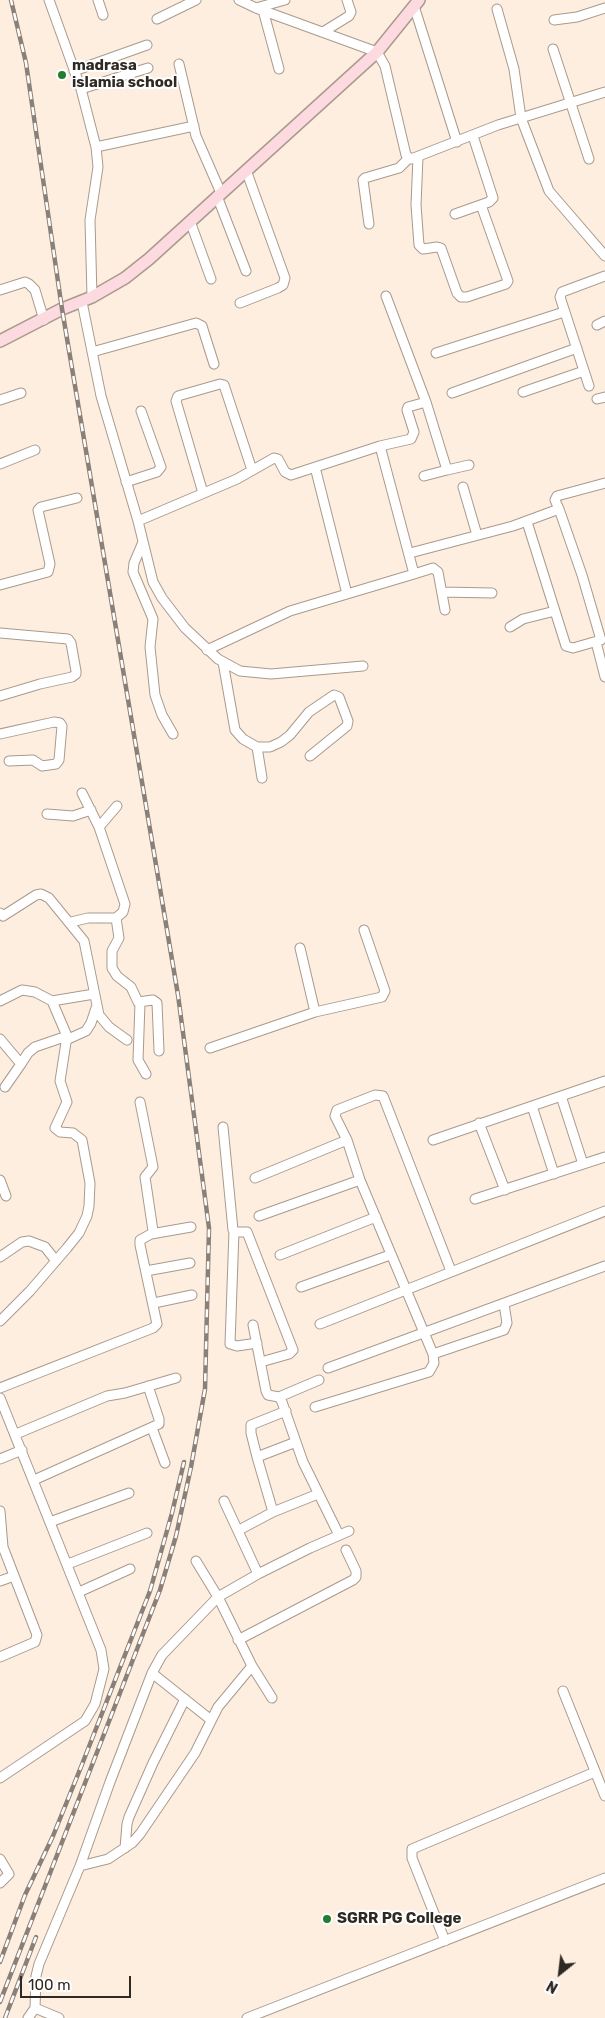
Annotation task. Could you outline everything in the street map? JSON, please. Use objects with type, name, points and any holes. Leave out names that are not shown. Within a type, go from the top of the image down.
[{"type":"main road","points":[[0,341],[44,320],[62,309],[87,299],[137,269],[377,52],[417,3]]},
{"type":"street","points":[[49,0],[81,89],[96,148],[98,167],[90,220],[87,299],[92,352],[101,396],[157,591],[185,628],[207,650],[223,662],[240,670],[261,674],[363,666]]},
{"type":"street","points":[[98,0],[104,15]]},
{"type":"street","points":[[157,19],[196,0]]},
{"type":"street","points":[[239,0],[377,52],[382,58],[388,74],[406,155],[414,158]]},
{"type":"street","points":[[259,9],[285,0]]},
{"type":"street","points":[[323,32],[349,16],[347,0]]},
{"type":"street","points":[[417,3],[457,142]]},
{"type":"street","points":[[554,20],[577,17],[605,8]]},
{"type":"street","points":[[259,9],[279,69]]},
{"type":"street","points":[[497,9],[514,69],[521,118],[536,160],[552,196],[583,228],[605,256]]},
{"type":"street","points":[[74,71],[147,45]]},
{"type":"street","points":[[553,50],[589,159]]},
{"type":"street","points":[[180,64],[198,143],[246,271]]},
{"type":"street","points":[[81,89],[148,68]]},
{"type":"street","points":[[369,224],[363,180],[399,168],[414,158],[473,136],[498,124],[605,92]]},
{"type":"street","points":[[96,148],[194,126]]},
{"type":"street","points":[[455,214],[492,200],[493,195],[473,136]]},
{"type":"street","points":[[414,158],[419,245],[423,249],[440,248],[457,293],[461,297],[498,286],[508,281],[481,205]]},
{"type":"street","points":[[240,303],[278,288],[283,285],[285,278],[246,170]]},
{"type":"street","points":[[190,221],[211,279]]},
{"type":"street","points":[[589,386],[560,297],[562,292],[605,276]]},
{"type":"street","points":[[0,290],[25,282],[29,284],[35,290],[44,320]]},
{"type":"street","points":[[386,296],[426,402],[448,470]]},
{"type":"street","points":[[436,353],[564,312]]},
{"type":"street","points":[[92,352],[196,322],[202,326],[214,364]]},
{"type":"street","points":[[452,393],[576,348]]},
{"type":"street","points":[[523,392],[584,371]]},
{"type":"street","points":[[203,493],[176,401],[178,396],[220,384],[224,385],[252,470]]},
{"type":"street","points":[[0,400],[21,393]]},
{"type":"street","points":[[138,521],[243,476],[276,458],[288,475],[380,446],[411,439],[414,432],[408,407],[426,402]]},
{"type":"street","points":[[126,482],[157,472],[161,467],[141,411]]},
{"type":"street","points":[[380,446],[410,553],[414,574]]},
{"type":"street","points":[[0,464],[35,450]]},
{"type":"street","points":[[424,476],[469,465]]},
{"type":"street","points":[[315,467],[347,594]]},
{"type":"street","points":[[605,482],[557,496],[555,500],[582,574],[601,640],[605,677]]},
{"type":"street","points":[[463,487],[477,535]]},
{"type":"street","points":[[0,585],[48,572],[50,564],[38,510],[41,507],[77,498]]},
{"type":"street","points":[[410,553],[527,522],[559,510]]},
{"type":"street","points":[[527,522],[567,648],[601,640]]},
{"type":"street","points":[[143,542],[134,563],[134,572],[153,619],[150,647],[155,695],[172,734]]},
{"type":"street","points":[[207,650],[281,615],[430,569],[436,569],[438,572],[445,610]]},
{"type":"street","points":[[442,592],[492,594]]},
{"type":"street","points":[[510,627],[523,619],[555,611]]},
{"type":"street","points":[[0,633],[68,639],[71,644],[76,674],[72,677],[0,696]]},
{"type":"street","points":[[223,662],[234,730],[257,747],[270,746],[281,742],[290,735],[309,712],[331,696],[336,695],[339,697],[348,724],[345,729],[310,756]]},
{"type":"street","points":[[0,734],[54,722],[62,726],[59,760],[56,764],[42,766],[33,760],[9,761]]},
{"type":"street","points":[[257,747],[262,778]]},
{"type":"street","points":[[71,922],[88,918],[116,918],[122,912],[125,904],[99,827],[82,793]]},
{"type":"street","points":[[99,827],[117,806]]},
{"type":"street","points":[[47,814],[73,816],[90,810]]},
{"type":"street","points":[[1,916],[41,894],[49,898],[71,922],[84,941],[97,1008],[103,1021],[127,1040]]},
{"type":"street","points":[[116,918],[119,938],[111,955],[112,968],[117,976],[131,987],[140,1003],[138,1060],[146,1074]]},
{"type":"street","points":[[210,1048],[315,1012],[382,997],[385,994],[364,930]]},
{"type":"street","points":[[300,948],[315,1012]]},
{"type":"street","points":[[0,1001],[22,990],[35,992],[52,1001],[94,994]]},
{"type":"street","points":[[140,1003],[153,1000],[156,1003],[159,1051]]},
{"type":"street","points":[[1,1319],[56,1261],[84,1224],[90,1206],[90,1174],[82,1140],[74,1133],[60,1132],[55,1128],[67,1102],[60,1081],[67,1038],[52,1001]]},
{"type":"street","points":[[5,1087],[28,1053],[36,1047],[86,1030],[97,1008]]},
{"type":"street","points":[[0,1039],[21,1064]]},
{"type":"street","points":[[433,1140],[605,1081]]},
{"type":"street","points":[[315,1408],[425,1374],[434,1364],[433,1354],[425,1333],[390,1255],[360,1180],[347,1140],[336,1116],[337,1110],[375,1095],[383,1096],[451,1271]]},
{"type":"street","points":[[561,1096],[583,1164]]},
{"type":"street","points":[[140,1102],[153,1167],[145,1177],[153,1231],[151,1234]]},
{"type":"street","points":[[532,1106],[554,1174]]},
{"type":"street","points":[[479,1123],[505,1190]]},
{"type":"street","points":[[223,1127],[234,1232],[230,1344],[237,1346],[257,1343]]},
{"type":"street","points":[[255,1178],[347,1140]]},
{"type":"street","points":[[475,1199],[605,1157]]},
{"type":"street","points":[[0,1180],[6,1196]]},
{"type":"street","points":[[259,1216],[360,1180]]},
{"type":"street","points":[[320,1324],[605,1211]]},
{"type":"street","points":[[280,1255],[376,1217]]},
{"type":"street","points":[[0,1388],[156,1326],[158,1321],[139,1242],[142,1238],[151,1234],[191,1227]]},
{"type":"street","points":[[234,1232],[247,1232],[293,1350],[289,1354],[261,1362]]},
{"type":"street","points":[[0,1257],[22,1242],[29,1241],[45,1247],[56,1261]]},
{"type":"street","points":[[301,1287],[390,1255]]},
{"type":"street","points":[[146,1271],[190,1263]]},
{"type":"street","points":[[328,1368],[605,1266]]},
{"type":"street","points":[[154,1303],[192,1295]]},
{"type":"street","points":[[433,1354],[504,1330],[507,1323],[504,1304]]},
{"type":"street","points":[[253,1325],[268,1395],[278,1398],[319,1380]]},
{"type":"street","points":[[16,1434],[107,1396],[176,1378]]},
{"type":"street","points":[[34,1480],[159,1424],[148,1386]]},
{"type":"street","points":[[0,1398],[68,1564],[104,1660],[104,1669],[95,1704],[85,1721],[0,1778]]},
{"type":"street","points":[[278,1398],[286,1411],[296,1442],[318,1494],[339,1535]]},
{"type":"street","points":[[273,1512],[257,1457],[251,1425],[286,1411]]},
{"type":"street","points":[[152,1428],[165,1463]]},
{"type":"street","points":[[257,1457],[296,1442]]},
{"type":"street","points":[[0,1459],[22,1450]]},
{"type":"street","points":[[50,1522],[129,1493]]},
{"type":"street","points":[[239,1530],[273,1512],[318,1494]]},
{"type":"street","points":[[224,1501],[258,1574]]},
{"type":"street","points":[[0,1511],[3,1547],[37,1636],[37,1639],[30,1644],[0,1658]]},
{"type":"street","points":[[59,2018],[32,2012],[37,1970],[80,1866],[152,1673],[162,1655],[218,1597],[258,1574],[349,1531]]},
{"type":"street","points":[[68,1564],[147,1533]]},
{"type":"street","points":[[238,1640],[353,1580],[356,1577],[356,1571],[346,1550]]},
{"type":"street","points":[[196,1561],[218,1597],[252,1666],[272,1698]]},
{"type":"street","points":[[79,1592],[130,1569]]},
{"type":"street","points":[[0,1582],[14,1576]]},
{"type":"street","points":[[80,1866],[108,1859],[125,1848],[146,1826],[192,1757],[218,1707],[252,1666]]},
{"type":"street","points":[[152,1673],[211,1720]]},
{"type":"street","points":[[563,1691],[605,1796]]},
{"type":"street","points":[[125,1848],[129,1817],[184,1699]]},
{"type":"street","points":[[445,1941],[414,1864],[411,1854],[412,1849],[595,1772]]},
{"type":"street","points":[[0,1859],[9,1874],[0,1883]]},
{"type":"street","points":[[247,2018],[605,1878]]},
{"type":"railway","points":[[0,2002],[160,1590],[176,1536],[205,1389],[209,1228],[178,995],[62,309],[26,63],[11,0]]},
{"type":"railway","points":[[0,1962],[25,1895],[53,1836],[81,1767],[150,1591],[184,1462]]},
{"type":"railway","points":[[5,2018],[36,1937]]},
{"type":"place","name":"madrasa islamia school","points":[[62,75]]},
{"type":"place","name":"SGRR PG College","points":[[327,1919]]}]
